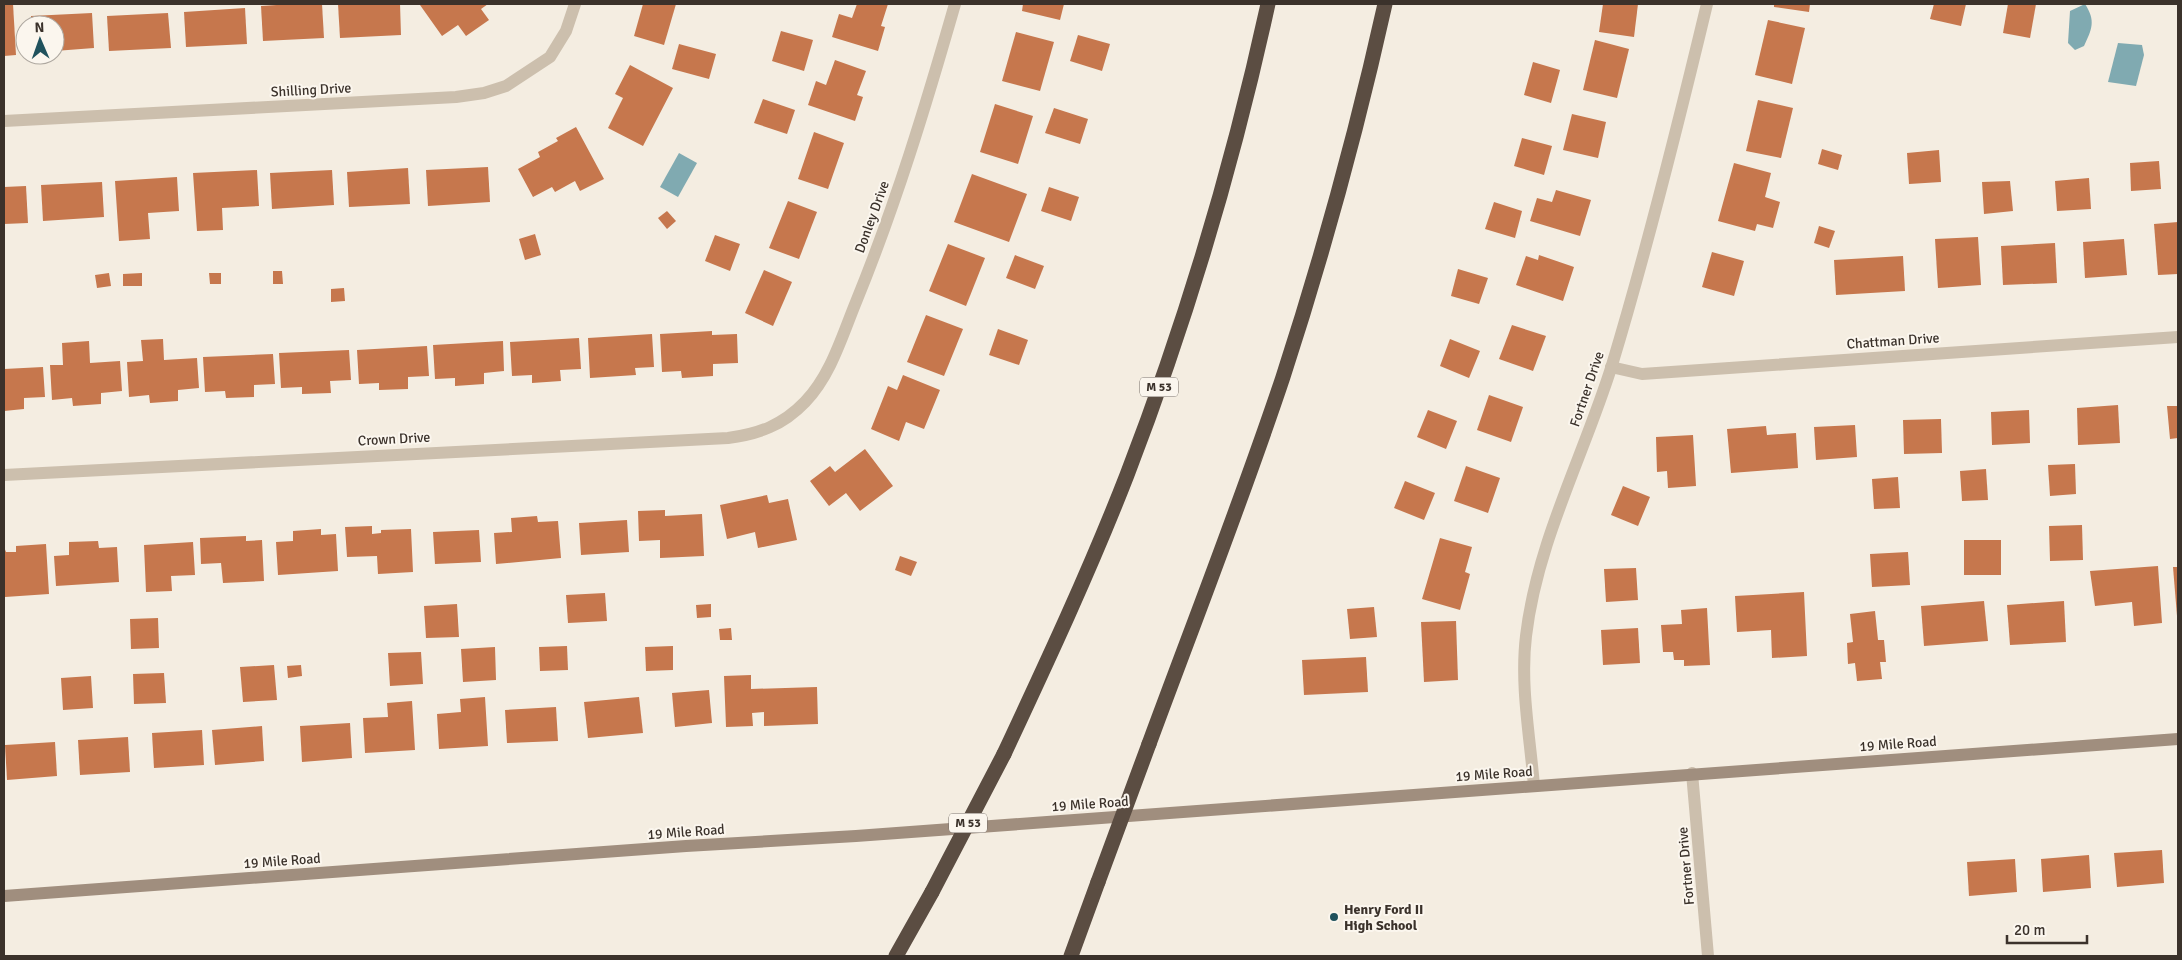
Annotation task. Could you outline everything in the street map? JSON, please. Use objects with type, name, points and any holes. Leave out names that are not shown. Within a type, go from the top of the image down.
[{"type":"highway","name":"M 53","points":[[896,956],[932,892],[1004,754],[1084,579],[1127,476],[1172,352],[1216,212],[1268,4]]},
{"type":"highway","points":[[1071,956],[1246,482],[1297,333],[1347,163],[1385,4]]},
{"type":"street","name":"Shilling Drive","points":[[4,121],[484,94],[506,86],[550,57],[566,31],[575,4]]},
{"type":"street","name":"Donley Drive","points":[[783,422],[806,401],[826,373],[838,347],[879,246],[921,124],[955,4]]},
{"type":"street","name":"Fortner Drive","points":[[1534,786],[1524,672],[1526,638],[1531,605],[1542,560],[1611,367],[1671,156],[1706,4]]},
{"type":"street","name":"Chattman Drive","points":[[1611,367],[1628,373],[1642,374],[2178,337]]},
{"type":"street","name":"Crown Drive","points":[[4,475],[728,438],[757,433],[783,422]]},
{"type":"street","name":"19 Mile Road","points":[[4,896],[686,846],[856,836],[2178,739]]},
{"type":"street","name":"Fortner Drive","points":[[1692,774],[1708,956]]},
{"type":"water","points":[[2085,4],[2091,15],[2091,30],[2084,46],[2075,50],[2068,43],[2070,11]]},
{"type":"water","points":[[2118,43],[2142,45],[2144,55],[2136,86],[2108,82]]},
{"type":"water","points":[[679,153],[697,163],[678,197],[660,187]]},
{"type":"building","points":[[4,4],[13,4],[15,55],[4,56]]},
{"type":"building","points":[[322,4],[324,38],[263,41],[261,6]]},
{"type":"building","points":[[338,4],[400,4],[401,35],[340,38]]},
{"type":"building","points":[[488,4],[481,9],[489,20],[466,36],[458,25],[442,36],[420,5]]},
{"type":"building","points":[[643,4],[676,4],[664,45],[634,36]]},
{"type":"building","points":[[857,4],[888,4],[881,26],[885,27],[878,51],[832,37],[839,14],[852,18]]},
{"type":"building","points":[[1023,4],[1064,4],[1060,20],[1022,11]]},
{"type":"building","points":[[1603,4],[1638,4],[1634,37],[1599,32]]},
{"type":"building","points":[[1774,4],[1810,4],[1809,12],[1774,7]]},
{"type":"building","points":[[1934,4],[1966,4],[1961,26],[1930,19]]},
{"type":"building","points":[[2008,4],[2036,4],[2030,38],[2003,33]]},
{"type":"building","points":[[245,8],[247,44],[186,47],[184,12]]},
{"type":"building","points":[[92,13],[94,48],[65,50],[65,15],[51,15]]},
{"type":"building","points":[[168,13],[171,48],[109,51],[107,16]]},
{"type":"building","points":[[1768,20],[1805,28],[1792,84],[1755,75]]},
{"type":"building","points":[[781,31],[813,40],[804,71],[772,61]]},
{"type":"building","points":[[1016,32],[1054,42],[1040,91],[1002,81]]},
{"type":"building","points":[[1078,35],[1110,44],[1102,71],[1070,61]]},
{"type":"building","points":[[1595,40],[1629,49],[1617,98],[1583,90]]},
{"type":"building","points":[[679,44],[716,54],[709,79],[672,69]]},
{"type":"building","points":[[835,60],[866,71],[857,95],[863,97],[855,121],[808,105],[816,81],[826,85]]},
{"type":"building","points":[[1533,62],[1560,70],[1551,103],[1524,95]]},
{"type":"building","points":[[630,65],[673,88],[643,146],[608,128],[623,98],[615,94]]},
{"type":"building","points":[[763,99],[795,110],[787,134],[754,123]]},
{"type":"building","points":[[1758,100],[1793,108],[1781,158],[1746,151]]},
{"type":"building","points":[[995,104],[1033,116],[1018,164],[980,152]]},
{"type":"building","points":[[1054,108],[1088,119],[1080,144],[1045,133]]},
{"type":"building","points":[[1572,114],[1606,122],[1598,158],[1563,150]]},
{"type":"building","points":[[576,127],[604,179],[580,191],[575,181],[555,192],[552,187],[533,197],[518,169],[540,157],[538,152],[558,141],[556,138]]},
{"type":"building","points":[[814,132],[844,143],[828,189],[798,179]]},
{"type":"building","points":[[1522,138],[1552,146],[1544,175],[1514,166]]},
{"type":"building","points":[[1822,149],[1842,155],[1838,170],[1818,164]]},
{"type":"building","points":[[1939,150],[1941,182],[1909,184],[1907,153]]},
{"type":"building","points":[[2159,161],[2161,189],[2131,191],[2130,163]]},
{"type":"building","points":[[1734,163],[1771,173],[1765,197],[1780,202],[1773,228],[1757,224],[1755,231],[1718,221]]},
{"type":"building","points":[[488,167],[490,202],[428,206],[426,170]]},
{"type":"building","points":[[408,168],[410,204],[349,207],[347,172]]},
{"type":"building","points":[[257,170],[259,206],[222,208],[223,230],[197,231],[193,173]]},
{"type":"building","points":[[332,170],[334,205],[272,209],[270,173]]},
{"type":"building","points":[[972,174],[1027,194],[1009,242],[954,222]]},
{"type":"building","points":[[177,177],[179,211],[148,213],[150,239],[119,241],[115,181]]},
{"type":"building","points":[[2089,178],[2091,209],[2057,211],[2055,181]]},
{"type":"building","points":[[2010,181],[2013,211],[1984,214],[1982,182]]},
{"type":"building","points":[[102,182],[104,217],[43,221],[41,185]]},
{"type":"building","points":[[26,186],[28,223],[4,224],[4,187]]},
{"type":"building","points":[[1049,187],[1079,197],[1071,221],[1041,211]]},
{"type":"building","points":[[1556,190],[1591,200],[1580,236],[1530,221],[1537,198],[1552,202]]},
{"type":"building","points":[[788,201],[817,212],[799,259],[769,248]]},
{"type":"building","points":[[1494,202],[1522,211],[1515,238],[1485,229]]},
{"type":"building","points":[[667,211],[676,221],[667,229],[658,218]]},
{"type":"building","points":[[2178,222],[2178,274],[2158,275],[2154,224]]},
{"type":"building","points":[[1819,226],[1835,231],[1829,248],[1814,243]]},
{"type":"building","points":[[535,234],[541,255],[525,260],[519,239]]},
{"type":"building","points":[[715,235],[740,244],[730,271],[705,261]]},
{"type":"building","points":[[1978,237],[1981,285],[1938,288],[1935,239]]},
{"type":"building","points":[[2124,239],[2127,275],[2085,278],[2083,242]]},
{"type":"building","points":[[2055,243],[2057,283],[2003,285],[2001,246]]},
{"type":"building","points":[[948,244],[985,258],[966,306],[929,291]]},
{"type":"building","points":[[1712,252],[1744,261],[1734,296],[1702,287]]},
{"type":"building","points":[[1015,255],[1044,266],[1035,289],[1006,278]]},
{"type":"building","points":[[1539,255],[1574,267],[1563,301],[1516,285],[1526,256],[1538,260]]},
{"type":"building","points":[[1903,256],[1905,291],[1836,295],[1834,260]]},
{"type":"building","points":[[1458,269],[1488,278],[1479,304],[1451,296]]},
{"type":"building","points":[[764,270],[792,282],[773,326],[745,313]]},
{"type":"building","points":[[273,271],[282,271],[283,284],[273,284]]},
{"type":"building","points":[[109,273],[111,286],[97,288],[95,275]]},
{"type":"building","points":[[142,273],[142,286],[123,286],[123,274]]},
{"type":"building","points":[[209,273],[221,273],[221,284],[210,284]]},
{"type":"building","points":[[344,288],[345,301],[331,302],[331,289]]},
{"type":"building","points":[[926,315],[963,329],[944,376],[907,362]]},
{"type":"building","points":[[1512,325],[1546,336],[1533,371],[1499,359]]},
{"type":"building","points":[[998,329],[1028,340],[1019,365],[989,355]]},
{"type":"building","points":[[712,331],[712,335],[737,334],[738,363],[713,364],[713,376],[682,378],[681,371],[662,372],[660,334]]},
{"type":"building","points":[[652,334],[654,367],[635,368],[636,375],[590,378],[588,338]]},
{"type":"building","points":[[579,338],[581,369],[560,370],[561,381],[532,383],[532,375],[512,376],[510,342]]},
{"type":"building","points":[[163,339],[164,360],[197,358],[199,388],[178,390],[178,401],[150,403],[149,395],[129,397],[127,362],[143,361],[141,340]]},
{"type":"building","points":[[1450,339],[1480,351],[1469,378],[1440,366]]},
{"type":"building","points":[[89,341],[90,363],[120,361],[122,391],[101,393],[101,404],[73,406],[72,398],[52,400],[50,365],[63,365],[62,343]]},
{"type":"building","points":[[503,341],[504,371],[484,373],[484,384],[455,386],[455,378],[435,379],[433,345]]},
{"type":"building","points":[[427,346],[429,376],[408,377],[408,389],[379,390],[379,383],[359,384],[357,350]]},
{"type":"building","points":[[349,350],[351,380],[330,381],[331,393],[302,394],[302,387],[281,388],[279,353]]},
{"type":"building","points":[[273,354],[275,384],[254,385],[254,397],[226,398],[225,391],[205,392],[203,357]]},
{"type":"building","points":[[43,367],[45,397],[24,398],[24,409],[4,411],[4,369]]},
{"type":"building","points":[[903,375],[940,390],[924,429],[906,422],[899,441],[871,429],[888,386],[897,390]]},
{"type":"building","points":[[1489,395],[1523,407],[1511,442],[1477,430]]},
{"type":"building","points":[[2118,405],[2120,443],[2078,445],[2077,408]]},
{"type":"building","points":[[2167,406],[2178,406],[2178,438],[2170,439]]},
{"type":"building","points":[[1428,410],[1457,421],[1446,449],[1417,437]]},
{"type":"building","points":[[2029,410],[2030,443],[1992,445],[1991,412]]},
{"type":"building","points":[[1941,419],[1942,453],[1904,454],[1903,420]]},
{"type":"building","points":[[1855,425],[1857,457],[1816,460],[1814,427]]},
{"type":"building","points":[[1766,426],[1767,435],[1796,433],[1798,468],[1731,473],[1727,429]]},
{"type":"building","points":[[1693,435],[1696,486],[1668,488],[1667,471],[1657,472],[1656,437]]},
{"type":"building","points":[[865,449],[893,486],[860,511],[846,493],[829,506],[810,481],[830,466],[835,472]]},
{"type":"building","points":[[2075,464],[2076,494],[2050,496],[2048,465]]},
{"type":"building","points":[[1466,466],[1500,478],[1488,513],[1454,501]]},
{"type":"building","points":[[1986,469],[1988,500],[1962,501],[1960,471]]},
{"type":"building","points":[[1898,477],[1900,508],[1874,509],[1872,479]]},
{"type":"building","points":[[1405,481],[1435,493],[1424,520],[1394,508]]},
{"type":"building","points":[[1623,486],[1650,497],[1638,526],[1611,515]]},
{"type":"building","points":[[767,495],[769,503],[788,499],[797,540],[758,548],[755,532],[727,539],[720,505]]},
{"type":"building","points":[[665,510],[665,516],[702,514],[704,556],[660,558],[660,540],[639,541],[638,511]]},
{"type":"building","points":[[537,516],[538,522],[558,521],[561,558],[496,564],[494,533],[512,532],[511,518]]},
{"type":"building","points":[[627,520],[629,552],[581,555],[579,523]]},
{"type":"building","points":[[2082,525],[2083,560],[2050,561],[2049,526]]},
{"type":"building","points":[[372,526],[372,534],[381,533],[381,530],[411,529],[413,572],[378,574],[377,556],[347,557],[345,527]]},
{"type":"building","points":[[321,529],[321,535],[336,534],[338,571],[278,575],[276,542],[293,541],[293,531]]},
{"type":"building","points":[[479,530],[481,562],[435,564],[433,532]]},
{"type":"building","points":[[246,536],[246,541],[262,540],[264,581],[223,583],[221,563],[201,564],[200,538]]},
{"type":"building","points":[[1440,538],[1472,547],[1465,572],[1470,574],[1460,610],[1422,599]]},
{"type":"building","points":[[1964,540],[2001,540],[2001,575],[1964,575]]},
{"type":"building","points":[[98,541],[99,548],[117,547],[119,582],[56,586],[54,556],[69,555],[69,542]]},
{"type":"building","points":[[193,542],[195,575],[171,576],[172,591],[146,592],[144,545]]},
{"type":"building","points":[[46,544],[49,594],[5,597],[4,547],[6,552],[16,552],[16,546]]},
{"type":"building","points":[[1908,552],[1910,585],[1872,587],[1870,554]]},
{"type":"building","points":[[900,556],[917,562],[911,576],[895,570]]},
{"type":"building","points":[[2158,566],[2162,623],[2134,626],[2132,602],[2095,606],[2090,571]]},
{"type":"building","points":[[2173,567],[2178,567],[2178,616],[2177,616]]},
{"type":"building","points":[[1636,568],[1638,600],[1606,602],[1604,569]]},
{"type":"building","points":[[1804,592],[1807,656],[1772,658],[1771,630],[1737,632],[1735,596]]},
{"type":"building","points":[[605,593],[607,621],[568,623],[566,595]]},
{"type":"building","points":[[1984,601],[1988,641],[1924,646],[1921,606]]},
{"type":"building","points":[[2064,601],[2066,642],[2010,645],[2007,605]]},
{"type":"building","points":[[457,604],[459,637],[426,638],[424,606]]},
{"type":"building","points":[[711,604],[711,617],[697,618],[696,605]]},
{"type":"building","points":[[1374,607],[1377,637],[1350,639],[1347,609]]},
{"type":"building","points":[[1707,608],[1710,665],[1684,666],[1684,660],[1674,660],[1673,652],[1663,652],[1661,625],[1682,624],[1681,610]]},
{"type":"building","points":[[1875,611],[1878,640],[1884,640],[1886,662],[1880,662],[1882,679],[1857,681],[1855,663],[1848,664],[1847,643],[1853,642],[1850,614]]},
{"type":"building","points":[[158,618],[159,648],[131,649],[130,619]]},
{"type":"building","points":[[1456,621],[1458,680],[1424,682],[1421,622]]},
{"type":"building","points":[[731,628],[732,640],[720,640],[719,629]]},
{"type":"building","points":[[1638,628],[1640,663],[1603,665],[1601,630]]},
{"type":"building","points":[[567,646],[568,670],[540,671],[539,647]]},
{"type":"building","points":[[673,646],[673,670],[646,671],[645,647]]},
{"type":"building","points":[[495,647],[496,680],[463,682],[461,649]]},
{"type":"building","points":[[421,652],[423,684],[390,686],[388,653]]},
{"type":"building","points":[[1366,657],[1368,692],[1304,695],[1302,660]]},
{"type":"building","points":[[274,665],[277,700],[243,702],[240,667]]},
{"type":"building","points":[[301,665],[302,676],[288,678],[287,666]]},
{"type":"building","points":[[164,673],[166,703],[134,704],[133,674]]},
{"type":"building","points":[[751,675],[751,689],[817,687],[818,724],[764,726],[764,712],[752,713],[753,726],[726,727],[724,676]]},
{"type":"building","points":[[91,676],[93,708],[63,710],[61,678]]},
{"type":"building","points":[[709,690],[712,723],[675,727],[672,693]]},
{"type":"building","points":[[485,697],[488,746],[439,749],[437,714],[461,712],[460,699]]},
{"type":"building","points":[[639,697],[643,733],[588,738],[584,702]]},
{"type":"building","points":[[412,701],[415,750],[365,753],[363,718],[388,717],[387,703]]},
{"type":"building","points":[[556,707],[558,741],[507,743],[505,710]]},
{"type":"building","points":[[350,723],[352,758],[302,762],[300,726]]},
{"type":"building","points":[[262,726],[264,761],[215,765],[212,730]]},
{"type":"building","points":[[202,730],[204,765],[154,768],[152,733]]},
{"type":"building","points":[[128,737],[130,772],[80,775],[78,740]]},
{"type":"building","points":[[55,742],[57,776],[7,780],[5,745]]},
{"type":"building","points":[[2162,850],[2164,883],[2117,887],[2114,853]]},
{"type":"building","points":[[2089,855],[2091,888],[2043,892],[2041,859]]},
{"type":"building","points":[[2015,859],[2017,892],[1969,896],[1967,862]]},
{"type":"place","name":"Henry Ford II High School","points":[[1334,917]]}]
